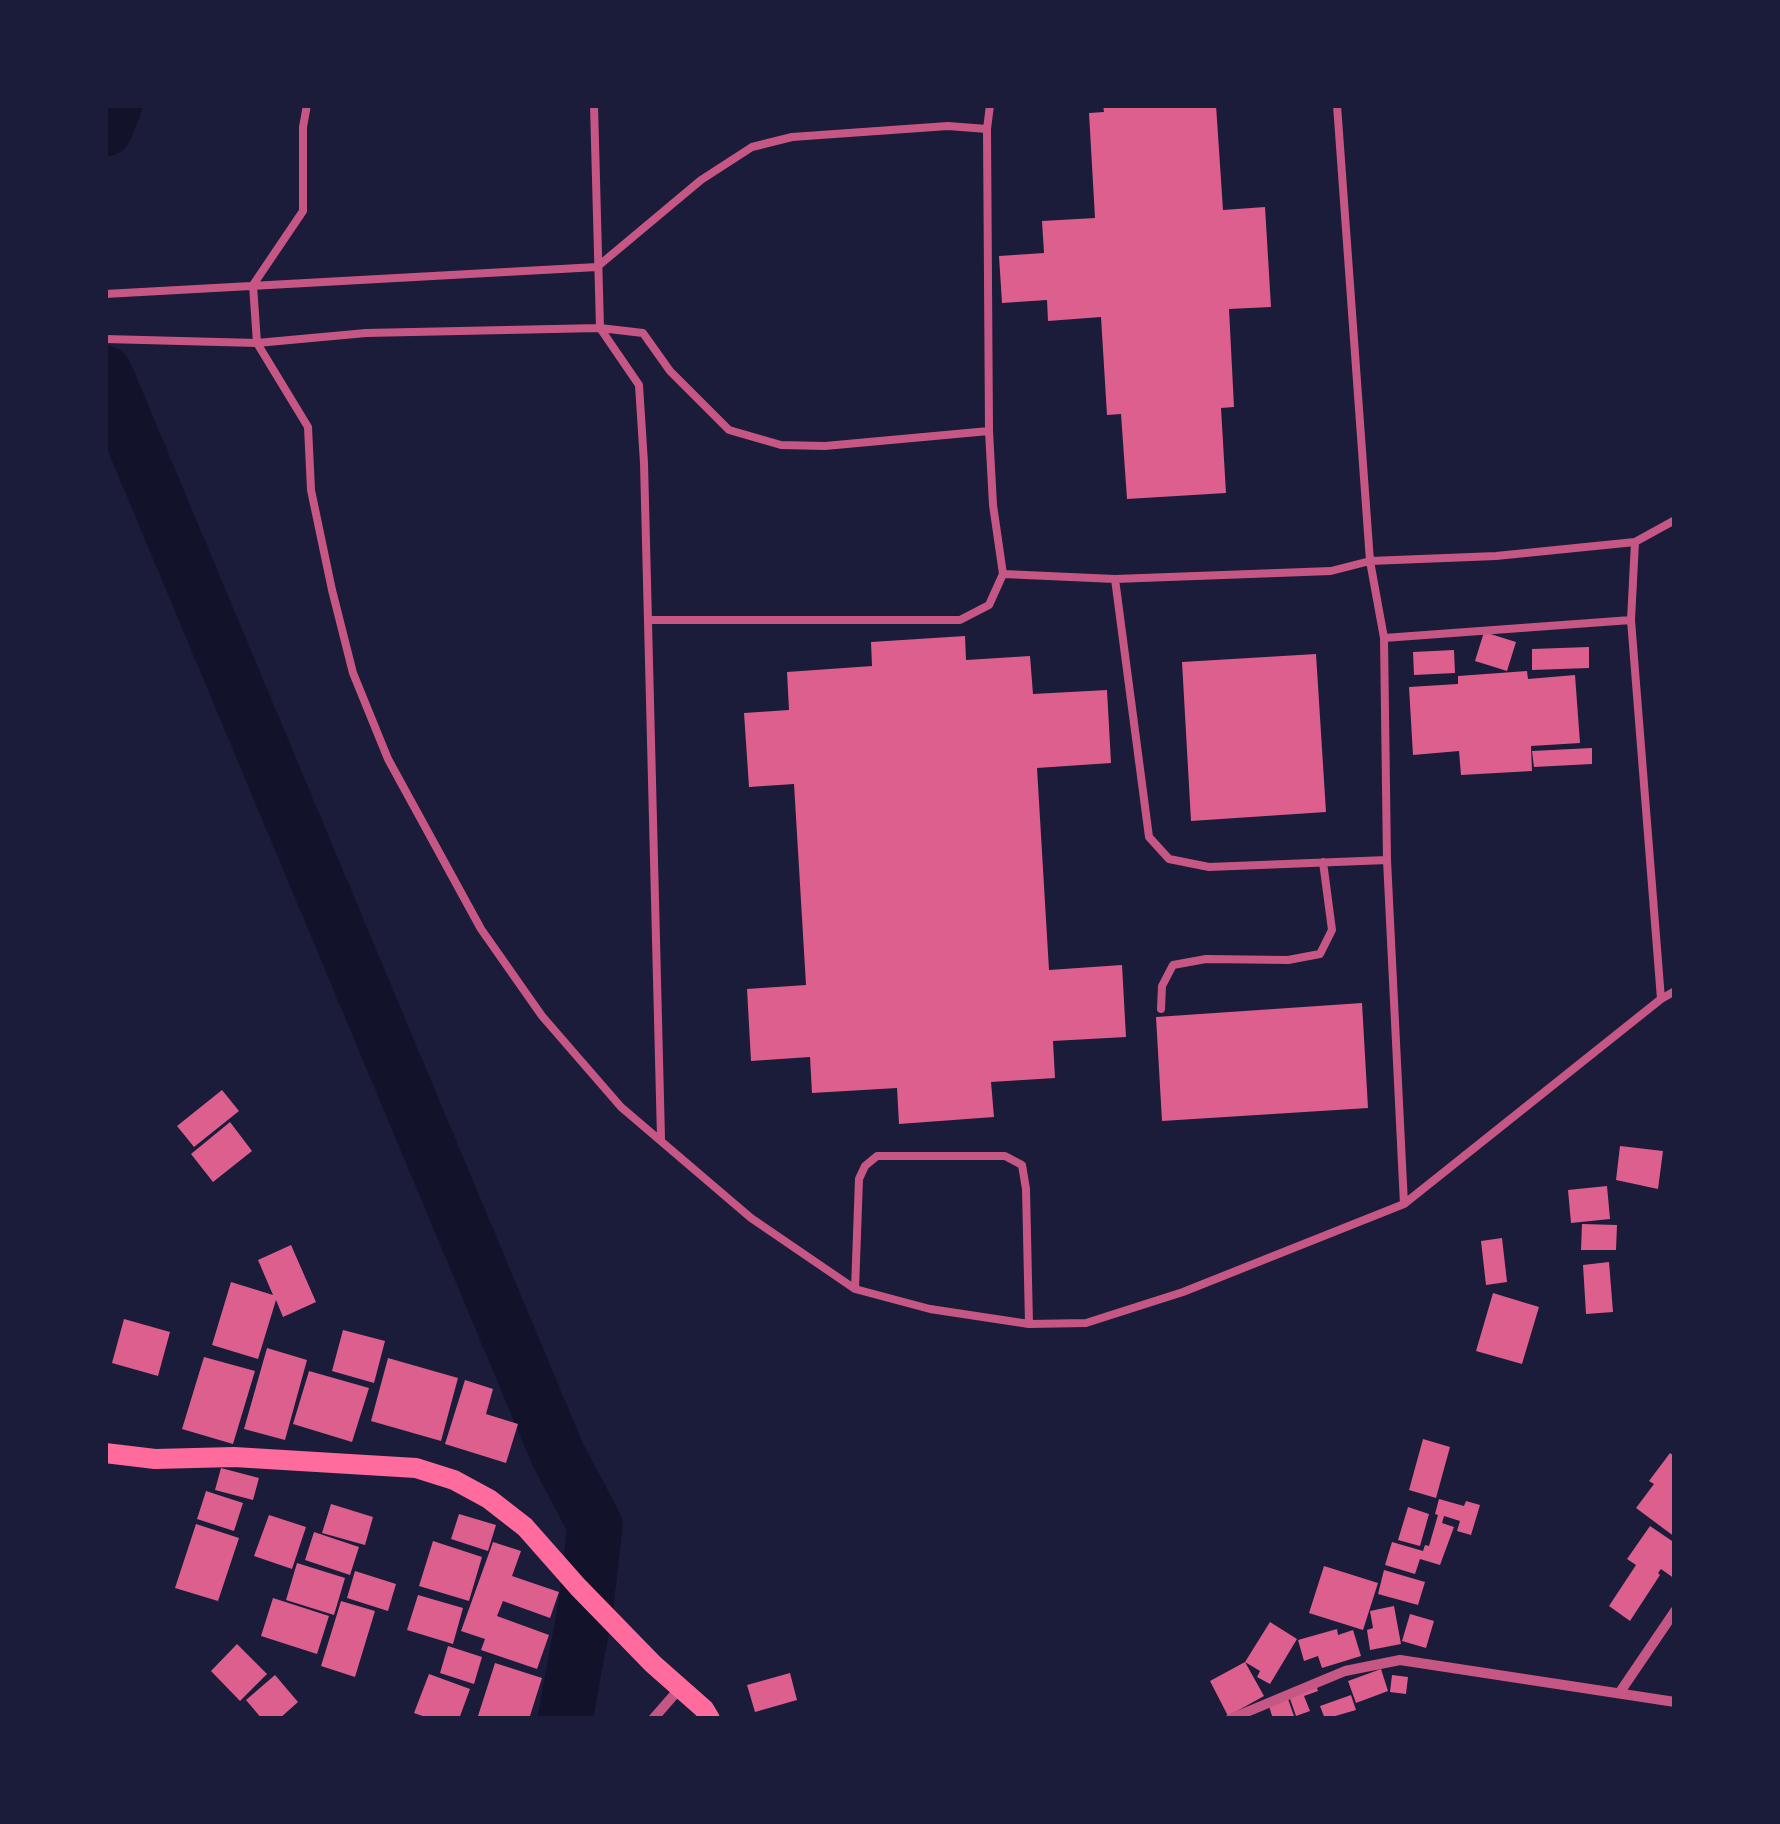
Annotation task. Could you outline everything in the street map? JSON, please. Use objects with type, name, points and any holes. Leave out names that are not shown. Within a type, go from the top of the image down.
[{"type":"main road","points":[[105,1453],[155,1459],[234,1457],[416,1468],[454,1480],[489,1498],[525,1527],[578,1588],[710,1719]]},
{"type":"street","points":[[1620,1692],[1675,1610]]},
{"type":"street","points":[[1230,1719],[1346,1671],[1400,1660],[1675,1702]]},
{"type":"street","points":[[653,1719],[680,1688]]},
{"type":"lane","points":[[307,105],[303,127],[303,212],[254,285],[257,343],[308,427],[311,490],[332,590],[353,672],[388,759],[481,929],[542,1016],[621,1107],[751,1218],[855,1288],[930,1310],[1028,1324],[1086,1323],[1182,1292],[1404,1204],[1675,992]]},
{"type":"lane","points":[[594,105],[600,328],[639,385],[661,1138]]},
{"type":"lane","points":[[648,620],[960,620],[989,605],[1003,574],[989,430],[990,105]]},
{"type":"lane","points":[[1337,105],[1370,561],[1384,638],[1386,860],[1404,1204]]},
{"type":"lane","points":[[105,294],[597,266],[702,180],[752,147],[792,136],[948,126],[987,128]]},
{"type":"lane","points":[[110,340],[257,343],[366,334],[600,328],[643,333],[670,371],[729,430],[781,445],[825,446],[989,430]]},
{"type":"lane","points":[[1003,574],[1115,579],[1331,571],[1370,561],[1496,556],[1635,542],[1675,520]]},
{"type":"lane","points":[[1635,542],[1631,620],[1660,1000]]},
{"type":"lane","points":[[1115,579],[1149,837],[1169,858],[1209,867],[1386,860]]},
{"type":"lane","points":[[1384,638],[1631,620]]},
{"type":"lane","points":[[1161,1009],[1162,986],[1173,965],[1206,959],[1288,960],[1320,954],[1332,930],[1324,862]]},
{"type":"lane","points":[[855,1288],[859,1179],[865,1166],[877,1156],[1006,1156],[1022,1166],[1026,1188],[1028,1324]]},
{"type":"building","points":[[1103,105],[1216,105],[1223,210],[1265,207],[1271,307],[1229,309],[1234,407],[1221,408],[1226,493],[1127,499],[1121,414],[1107,415],[1101,317],[1048,321],[1047,300],[1002,303],[999,256],[1044,253],[1042,221],[1095,218],[1089,113],[1104,112]]},
{"type":"building","points":[[1484,632],[1516,642],[1507,671],[1475,661]]},
{"type":"building","points":[[965,636],[966,660],[1030,656],[1033,694],[1107,690],[1111,763],[1037,768],[1049,970],[1122,965],[1126,1037],[1053,1041],[1055,1078],[991,1082],[994,1117],[899,1124],[897,1088],[812,1093],[810,1057],[751,1061],[747,989],[806,985],[794,784],[749,787],[744,713],[789,710],[787,672],[872,666],[871,642]]},
{"type":"building","points":[[1589,647],[1589,668],[1532,670],[1532,649]]},
{"type":"building","points":[[1454,650],[1455,673],[1414,675],[1413,652]]},
{"type":"building","points":[[1316,654],[1326,812],[1191,821],[1182,662]]},
{"type":"building","points":[[1527,671],[1528,679],[1575,675],[1580,743],[1531,746],[1532,771],[1461,775],[1459,751],[1413,755],[1409,687],[1458,684],[1458,676]]},
{"type":"building","points":[[1592,748],[1592,764],[1534,767],[1532,751]]},
{"type":"building","points":[[1362,1003],[1368,1108],[1162,1121],[1156,1017]]},
{"type":"building","points":[[222,1090],[239,1111],[194,1147],[177,1126]]},
{"type":"building","points":[[230,1122],[252,1151],[213,1182],[191,1154]]},
{"type":"building","points":[[1620,1146],[1663,1151],[1658,1189],[1616,1180]]},
{"type":"building","points":[[1607,1186],[1610,1219],[1571,1223],[1568,1190]]},
{"type":"building","points":[[1582,1224],[1617,1225],[1616,1250],[1581,1250]]},
{"type":"building","points":[[1502,1238],[1507,1282],[1486,1285],[1481,1241]]},
{"type":"building","points":[[291,1245],[316,1302],[283,1317],[276,1300],[258,1359],[212,1345],[231,1282],[273,1295],[258,1260]]},
{"type":"building","points":[[1609,1262],[1613,1312],[1586,1314],[1583,1265]]},
{"type":"building","points":[[1493,1293],[1539,1307],[1522,1364],[1476,1351]]},
{"type":"building","points":[[124,1319],[170,1332],[158,1376],[112,1363]]},
{"type":"building","points":[[343,1330],[385,1341],[374,1383],[332,1371]]},
{"type":"building","points":[[267,1348],[307,1360],[285,1440],[244,1429]]},
{"type":"building","points":[[204,1357],[255,1371],[233,1444],[182,1429]]},
{"type":"building","points":[[388,1358],[458,1378],[441,1441],[371,1421]]},
{"type":"building","points":[[309,1371],[369,1388],[352,1442],[293,1424]]},
{"type":"building","points":[[465,1380],[493,1389],[486,1414],[518,1424],[506,1463],[445,1444]]},
{"type":"building","points":[[1423,1439],[1450,1447],[1436,1498],[1409,1490]]},
{"type":"building","points":[[1670,1453],[1675,1457],[1675,1537],[1636,1508],[1654,1484],[1649,1481]]},
{"type":"building","points":[[221,1468],[259,1478],[253,1500],[215,1490]]},
{"type":"building","points":[[206,1491],[243,1503],[234,1531],[197,1519]]},
{"type":"building","points":[[1439,1499],[1464,1506],[1466,1501],[1480,1505],[1471,1535],[1457,1531],[1460,1521],[1444,1516],[1442,1523],[1454,1527],[1440,1565],[1420,1559],[1415,1574],[1385,1565],[1392,1542],[1423,1551],[1425,1545],[1429,1546]]},
{"type":"building","points":[[331,1504],[373,1517],[365,1545],[322,1533]]},
{"type":"building","points":[[1408,1507],[1429,1514],[1420,1546],[1398,1540]]},
{"type":"building","points":[[459,1514],[496,1525],[488,1551],[451,1539]]},
{"type":"building","points":[[269,1515],[306,1527],[292,1569],[254,1556]]},
{"type":"building","points":[[196,1524],[239,1538],[218,1601],[175,1588]]},
{"type":"building","points":[[1650,1526],[1675,1543],[1675,1579],[1661,1569],[1630,1621],[1609,1606],[1636,1565],[1627,1559]]},
{"type":"building","points":[[314,1532],[359,1547],[350,1575],[305,1560]]},
{"type":"building","points":[[433,1541],[482,1557],[469,1601],[419,1586]]},
{"type":"building","points":[[493,1542],[521,1551],[512,1576],[559,1592],[550,1618],[503,1601],[497,1616],[549,1635],[537,1669],[481,1650],[485,1639],[461,1631]]},
{"type":"building","points":[[297,1563],[345,1578],[334,1615],[286,1600]]},
{"type":"building","points":[[1324,1566],[1378,1583],[1363,1630],[1309,1613]]},
{"type":"building","points":[[1384,1570],[1425,1582],[1418,1605],[1378,1594]]},
{"type":"building","points":[[355,1571],[396,1584],[388,1611],[347,1598]]},
{"type":"building","points":[[418,1595],[463,1608],[453,1644],[407,1630]]},
{"type":"building","points":[[273,1598],[329,1616],[317,1654],[261,1636]]},
{"type":"building","points":[[341,1601],[375,1611],[355,1677],[321,1666]]},
{"type":"building","points":[[1394,1606],[1401,1644],[1370,1650],[1370,1611]]},
{"type":"building","points":[[1410,1614],[1434,1621],[1426,1648],[1402,1641]]},
{"type":"building","points":[[1270,1622],[1297,1639],[1270,1684],[1257,1677],[1260,1671],[1245,1662]]},
{"type":"building","points":[[1337,1629],[1338,1635],[1353,1630],[1361,1656],[1322,1668],[1318,1656],[1304,1661],[1298,1640]]},
{"type":"building","points":[[237,1644],[267,1674],[240,1701],[211,1671]]},
{"type":"building","points":[[448,1646],[482,1657],[474,1684],[440,1673]]},
{"type":"building","points":[[1245,1662],[1264,1696],[1228,1716],[1210,1681]]},
{"type":"building","points":[[495,1663],[542,1678],[529,1719],[477,1719]]},
{"type":"building","points":[[1381,1669],[1388,1691],[1356,1703],[1348,1681]]},
{"type":"building","points":[[790,1673],[797,1700],[755,1712],[747,1685]]},
{"type":"building","points":[[429,1674],[470,1689],[459,1719],[431,1719],[414,1713]]},
{"type":"building","points":[[275,1675],[298,1702],[279,1719],[262,1719],[246,1700]]},
{"type":"building","points":[[1392,1675],[1408,1677],[1406,1694],[1390,1692]]},
{"type":"building","points":[[1316,1685],[1318,1691],[1304,1696],[1310,1711],[1296,1716],[1289,1696]]},
{"type":"building","points":[[1351,1695],[1356,1710],[1325,1719],[1320,1706]]},
{"type":"building","points":[[1288,1699],[1294,1716],[1273,1719],[1269,1706]]},
{"type":"waterway","points":[[105,129],[115,105]]},
{"type":"waterway","points":[[105,373],[558,1455],[595,1525],[586,1605],[565,1719]]}]
